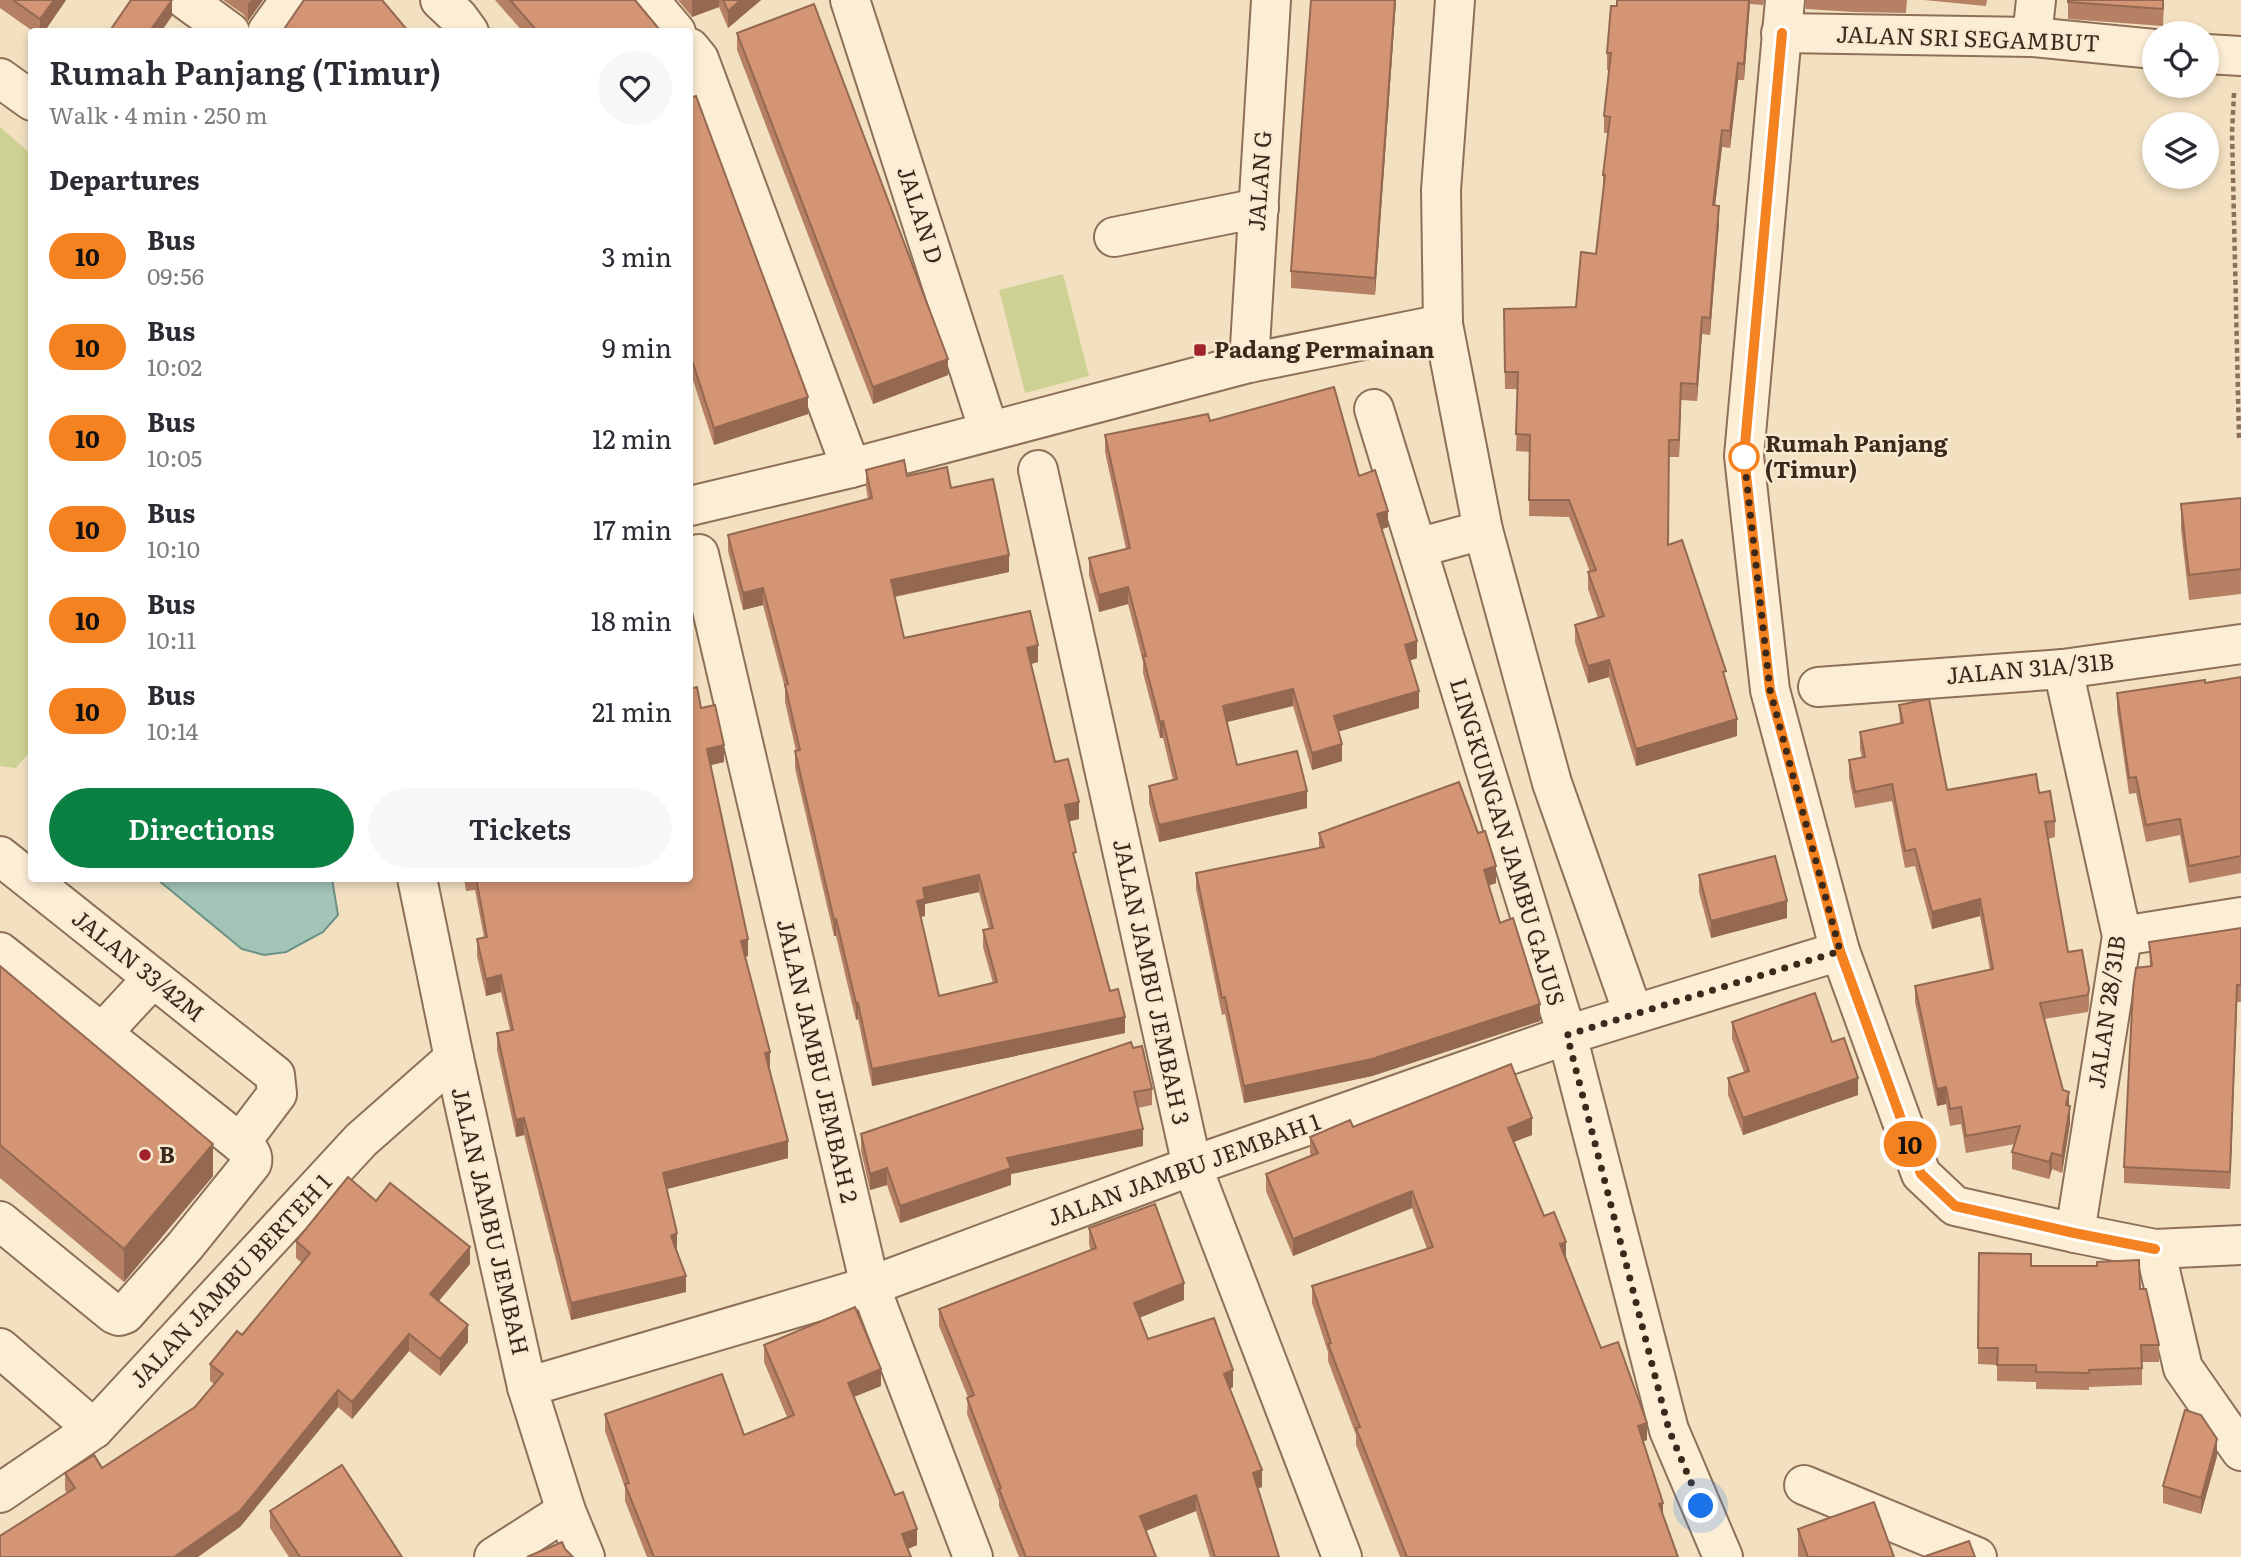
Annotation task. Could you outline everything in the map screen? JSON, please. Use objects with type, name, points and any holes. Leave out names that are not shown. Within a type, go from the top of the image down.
[{"type":"street","points":[[186,0],[224,28]]},
{"type":"street","points":[[270,28],[290,0]]},
{"type":"street","points":[[440,0],[466,28]]},
{"type":"street","points":[[649,0],[673,28]]},
{"type":"street","name":"JALAN D","points":[[850,0],[989,431]]},
{"type":"street","name":"JALAN G","points":[[1249,363],[1271,0]]},
{"type":"street","points":[[1455,0],[1441,190],[1443,324],[1483,530],[1552,783],[1633,1013]]},
{"type":"street","points":[[1783,17],[1744,456],[1770,690],[1840,951],[1921,1174],[1955,1206],[2074,1233],[2155,1249],[2241,1245]]},
{"type":"street","name":"JALAN SRI SEGAMBUT","points":[[1783,17],[2034,18],[2142,46]]},
{"type":"street","points":[[693,52],[699,59],[851,468]]},
{"type":"street","points":[[0,78],[28,99]]},
{"type":"street","points":[[1114,237],[1259,208]]},
{"type":"street","points":[[693,504],[851,468],[1249,363],[1443,324]]},
{"type":"street","name":"LINGKUNGAN JAMBU GAJUS","points":[[1374,409],[1567,1035],[1669,1430],[1723,1557]]},
{"type":"street","name":"JALAN JAMBU JEMBAH 3","points":[[1038,470],[1192,1166],[1342,1557]]},
{"type":"street","points":[[1417,548],[1483,530]]},
{"type":"street","name":"JALAN JAMBU JEMBAH 2","points":[[699,554],[870,1286],[973,1557]]},
{"type":"street","name":"JALAN 31A/31B","points":[[1818,687],[2063,669],[2241,644]]},
{"type":"street","name":"JALAN 28/31B","points":[[2063,669],[2122,936],[2074,1233]]},
{"type":"street","name":"JALAN 33/42M","points":[[0,856],[28,878]]},
{"type":"street","name":"JALAN 33/42M","points":[[33,882],[275,1076],[276,1094],[240,1143]]},
{"type":"street","name":"JALAN JAMBU JEMBAH","points":[[418,882],[527,1387],[566,1511],[585,1557]]},
{"type":"street","points":[[2122,936],[2241,918]]},
{"type":"street","name":"JALAN JAMBU JEMBAH 1","points":[[527,1387],[870,1286],[1192,1166],[1567,1035],[1840,951]]},
{"type":"street","points":[[0,952],[240,1143],[253,1158],[252,1163],[185,1246],[125,1314],[119,1316],[4,1232]]},
{"type":"street","points":[[102,1033],[153,978]]},
{"type":"street","name":"JALAN JAMBU BERTEH 1","points":[[0,1493],[94,1429],[361,1140],[454,1058]]},
{"type":"street","points":[[2155,1249],[2183,1368],[2241,1451]]},
{"type":"street","points":[[0,1348],[94,1429]]},
{"type":"street","points":[[1804,1485],[1977,1557]]},
{"type":"street","points":[[494,1557],[566,1511]]},
{"type":"path","points":[[2227,56],[2235,84],[2232,134],[2241,438]]},
{"type":"green space","points":[[0,127],[28,152],[28,754],[16,768],[0,766]]},
{"type":"green space","points":[[1063,274],[1089,376],[1025,393],[999,290]]},
{"type":"shaded area","points":[[161,882],[332,882],[338,915],[323,932],[286,952],[264,955],[242,949]]},
{"type":"building","points":[[13,0],[54,0],[40,19]]},
{"type":"building","points":[[131,0],[172,0],[152,28],[112,28]]},
{"type":"building","points":[[304,0],[382,0],[406,28],[285,28]]},
{"type":"building","points":[[510,0],[635,0],[658,28],[534,28]]},
{"type":"building","points":[[723,0],[741,0],[728,11]]},
{"type":"building","points":[[1311,0],[1395,0],[1375,278],[1291,271]]},
{"type":"building","points":[[1617,0],[1749,0],[1744,64],[1738,63],[1730,131],[1722,130],[1713,205],[1719,206],[1710,318],[1702,317],[1697,384],[1681,383],[1679,440],[1669,440],[1668,545],[1682,540],[1726,671],[1723,672],[1737,719],[1636,749],[1609,660],[1588,666],[1575,625],[1604,616],[1588,572],[1596,570],[1569,500],[1529,500],[1530,435],[1516,434],[1518,372],[1505,372],[1504,309],[1576,307],[1581,252],[1596,254],[1610,117],[1604,116],[1611,53],[1607,53],[1611,6],[1617,6]]},
{"type":"building","points":[[2163,0],[2163,9],[2068,2]]},
{"type":"building","points":[[814,4],[948,359],[873,387],[737,33]]},
{"type":"building","points":[[696,96],[808,397],[714,428],[693,363],[693,97]]},
{"type":"building","points":[[1334,387],[1359,476],[1375,470],[1388,511],[1377,514],[1417,641],[1405,645],[1419,691],[1334,716],[1342,744],[1312,753],[1293,689],[1223,706],[1237,765],[1297,751],[1307,791],[1159,825],[1149,786],[1177,779],[1143,656],[1146,656],[1128,587],[1099,595],[1089,558],[1130,548],[1105,435],[1208,414],[1210,421]]},
{"type":"building","points":[[904,460],[907,476],[947,467],[951,488],[993,479],[1009,555],[891,580],[904,638],[1030,611],[1038,645],[1027,648],[1055,762],[1068,759],[1079,802],[1065,805],[1076,852],[1073,853],[1110,991],[1118,989],[1125,1017],[872,1069],[795,751],[800,750],[785,685],[788,684],[763,588],[743,593],[728,535],[872,498],[866,470]],"holes":[[[979,875],[993,928],[983,930],[997,982],[939,996],[917,901],[925,899],[923,888]]]},
{"type":"building","points":[[2241,498],[2241,569],[2189,575],[2181,504]]},
{"type":"building","points":[[2241,677],[2241,856],[2189,866],[2180,819],[2146,825],[2136,777],[2129,778],[2117,693]]},
{"type":"building","points":[[697,687],[701,708],[715,705],[724,745],[707,749],[748,939],[741,941],[770,1052],[765,1053],[788,1141],[663,1173],[677,1233],[671,1236],[686,1276],[571,1303],[524,1118],[516,1120],[497,1033],[513,1030],[501,975],[486,979],[477,939],[487,937],[477,882],[693,882],[693,688]]},
{"type":"building","points":[[1929,699],[1947,790],[2036,774],[2039,793],[2050,791],[2055,821],[2045,822],[2068,952],[2082,950],[2089,989],[2088,995],[2040,1003],[2063,1090],[2069,1092],[2066,1105],[2070,1106],[2062,1156],[2052,1153],[2049,1162],[2012,1152],[2020,1126],[1966,1136],[1961,1107],[1950,1109],[1946,1087],[1937,1089],[1915,986],[1993,969],[1980,899],[1932,912],[1915,849],[1905,851],[1892,784],[1855,792],[1849,760],[1865,757],[1860,732],[1903,723],[1899,705]]},
{"type":"building","points":[[1459,782],[1478,833],[1485,831],[1496,866],[1484,870],[1500,923],[1513,918],[1540,1004],[1372,1059],[1244,1086],[1225,997],[1222,998],[1196,873],[1324,847],[1319,833]]},
{"type":"building","points":[[1775,856],[1787,901],[1711,921],[1699,875]]},
{"type":"building","points":[[2241,928],[2241,985],[2237,985],[2230,1172],[2124,1167],[2136,968],[2152,966],[2149,942]]},
{"type":"building","name":"B","points":[[0,966],[213,1144],[124,1249],[0,1145]]},
{"type":"building","points":[[1815,993],[1832,1042],[1844,1038],[1858,1078],[1743,1118],[1728,1078],[1749,1071],[1732,1022]]},
{"type":"building","points":[[1131,1042],[1133,1048],[1142,1046],[1152,1089],[1134,1092],[1143,1129],[1007,1158],[1011,1168],[900,1206],[887,1168],[870,1174],[861,1134]]},
{"type":"building","points":[[1511,1064],[1532,1118],[1508,1128],[1544,1216],[1554,1212],[1566,1242],[1560,1244],[1601,1348],[1618,1342],[1647,1423],[1638,1426],[1663,1503],[1659,1504],[1678,1557],[1407,1557],[1356,1428],[1360,1427],[1328,1344],[1331,1343],[1312,1286],[1433,1247],[1412,1191],[1293,1239],[1266,1174],[1318,1153],[1310,1137],[1350,1120],[1353,1127]]},
{"type":"building","points":[[348,1177],[376,1201],[390,1183],[470,1247],[430,1294],[468,1325],[440,1359],[409,1334],[352,1402],[338,1390],[240,1511],[174,1557],[0,1557],[0,1536],[75,1488],[65,1473],[94,1455],[102,1468],[195,1407],[223,1374],[210,1364],[237,1331],[242,1335],[310,1253],[296,1241]]},
{"type":"building","points":[[1155,1204],[1184,1283],[1134,1303],[1148,1339],[1214,1318],[1233,1370],[1224,1374],[1262,1470],[1253,1473],[1279,1557],[1215,1557],[1196,1495],[1140,1516],[1156,1557],[1026,1557],[967,1398],[974,1395],[939,1309],[1096,1248],[1089,1228]]},
{"type":"building","points":[[1979,1253],[2031,1254],[2031,1266],[2097,1266],[2097,1262],[2139,1260],[2140,1289],[2146,1289],[2159,1345],[2141,1345],[2142,1368],[2089,1370],[2089,1373],[2036,1372],[2036,1365],[1997,1365],[1998,1348],[1978,1348]]},
{"type":"building","points":[[855,1307],[881,1369],[848,1383],[895,1495],[903,1492],[917,1529],[902,1534],[911,1557],[654,1557],[625,1484],[629,1483],[605,1414],[722,1374],[744,1435],[794,1415],[764,1345]]},
{"type":"building","points":[[2185,1410],[2201,1415],[2217,1439],[2201,1498],[2163,1486]]},
{"type":"building","points":[[342,1465],[402,1557],[300,1557],[270,1511]]},
{"type":"building","points":[[1874,1502],[1894,1557],[1808,1557],[1798,1529]]},
{"type":"building","points":[[1969,1541],[1975,1557],[1923,1557]]},
{"type":"building","points":[[562,1542],[573,1557],[527,1557]]},
{"type":"bus line","name":"10","points":[[1782,33],[1744,456],[1770,690],[1840,951],[1921,1174],[1955,1206],[2155,1249]]},
{"type":"place","name":"Padang Permainan","points":[[1200,350]]},
{"type":"place","name":"Rumah Panjang (Timur)","points":[[1744,457]]},
{"type":"place","name":"B","points":[[145,1155]]},
{"type":"route","points":[[1701,1506],[1669,1430],[1567,1035],[1840,951],[1770,690],[1744,457]]}]
